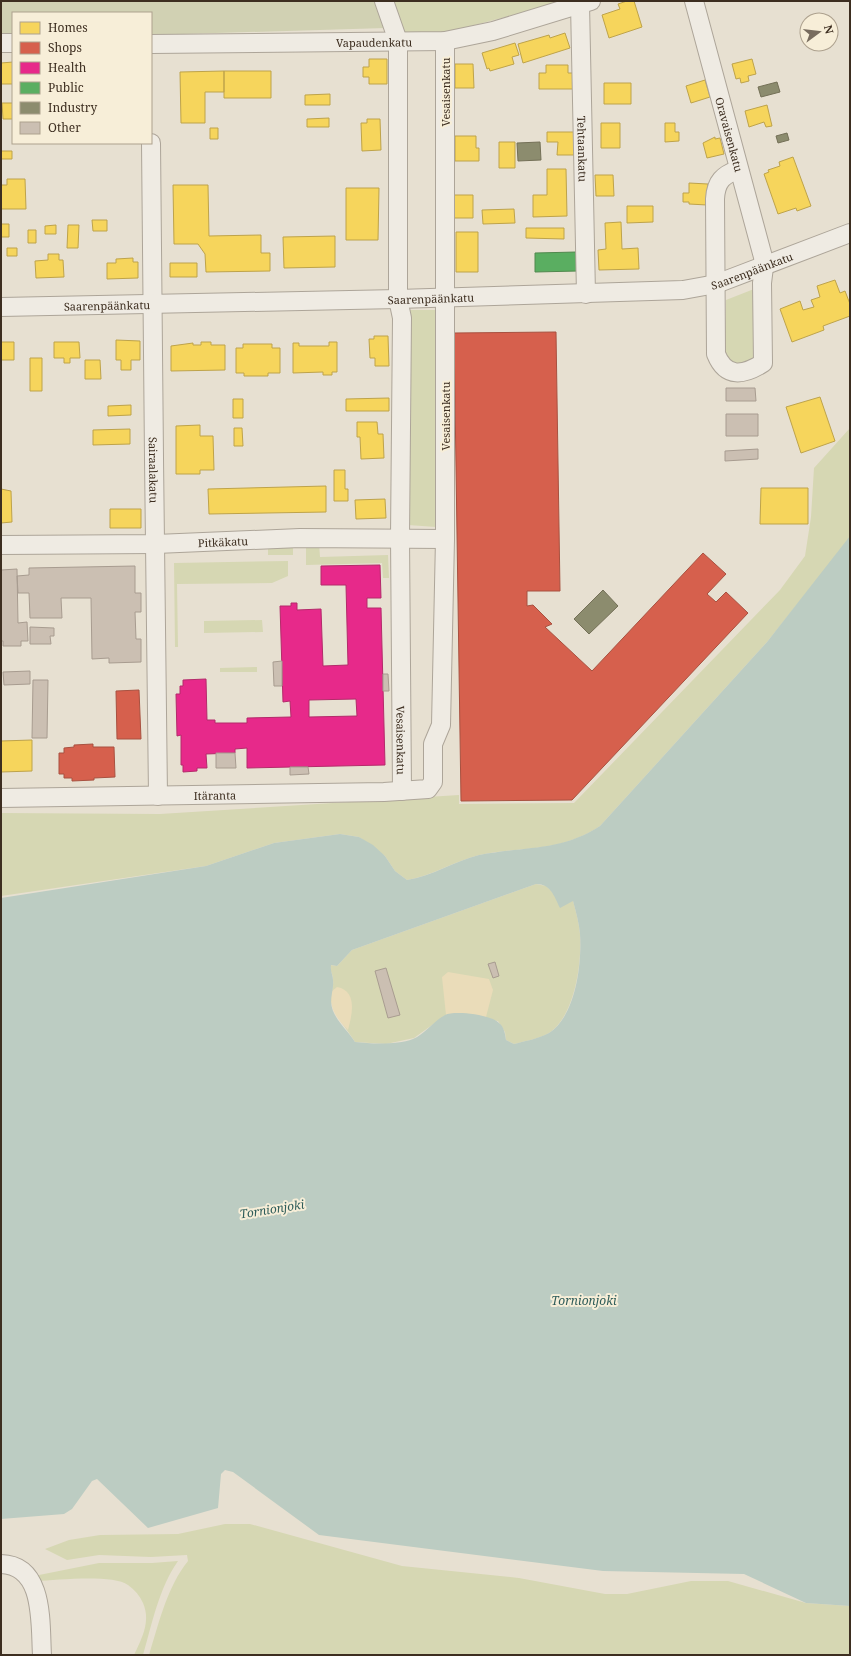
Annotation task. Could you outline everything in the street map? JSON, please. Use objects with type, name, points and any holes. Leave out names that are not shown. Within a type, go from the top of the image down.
[{"type":"street","name":"Vesaisenkatu","points":[[384,1],[398,41],[398,300],[402,318],[400,537],[402,791]]},
{"type":"street","name":"Oravaisenkatu","points":[[694,1],[763,257],[763,363],[753,369],[739,373],[727,371],[718,361],[716,354],[716,284]]},
{"type":"street","name":"Vapaudenkatu","points":[[152,44],[445,41],[493,31],[585,3]]},
{"type":"street","name":"Tehtaankatu","points":[[585,3],[586,294]]},
{"type":"street","name":"Vesaisenkatu","points":[[428,789],[433,782],[433,744],[441,725],[445,539],[445,41]]},
{"type":"street","points":[[1,43],[12,43]]},
{"type":"street","name":"Sairaalakatu","points":[[151,144],[151,305],[156,544],[158,796]]},
{"type":"street","points":[[716,284],[716,190],[722,176],[739,169]]},
{"type":"street","name":"Saarenpäänkatu","points":[[1,307],[398,300],[683,290],[716,284],[850,233]]},
{"type":"street","name":"Pitkäkatu","points":[[1,545],[156,544],[300,538],[400,537],[445,539]]},
{"type":"street","name":"Itäranta","points":[[1,798],[402,791],[428,789]]},
{"type":"street","points":[[1,1564],[18,1567],[26,1574],[36,1592],[42,1655]]},
{"type":"green space","points":[[1,1],[376,1],[386,28],[152,35],[152,12],[12,12],[12,36],[1,36]]},
{"type":"green space","points":[[390,1],[566,1],[444,33],[405,35]]},
{"type":"green space","points":[[754,289],[755,359],[733,365],[724,358],[726,300]]},
{"type":"green space","points":[[409,310],[440,310],[436,527],[408,525]]},
{"type":"green space","points":[[850,428],[850,536],[847,542],[767,642],[600,826],[585,835],[556,845],[479,855],[407,880],[395,871],[385,856],[359,837],[340,834],[274,843],[206,866],[1,896],[1,813],[160,814],[459,795],[459,804],[574,803],[780,590],[805,556],[811,517],[814,468]]},
{"type":"green space","points":[[319,543],[320,557],[388,555],[389,578],[383,578],[382,563],[306,565],[306,544]]},
{"type":"green space","points":[[268,544],[293,544],[293,555],[268,555]]},
{"type":"green space","points":[[288,561],[288,576],[272,583],[177,584],[178,647],[175,647],[174,563]]},
{"type":"green space","points":[[262,620],[263,632],[204,633],[204,621]]},
{"type":"green space","points":[[257,667],[257,672],[220,672],[220,668]]},
{"type":"green space","points":[[536,884],[546,886],[553,892],[573,901],[580,934],[580,959],[571,1002],[558,1025],[549,1033],[514,1044],[506,1040],[505,1032],[498,1021],[446,1015],[414,1038],[386,1044],[355,1042],[337,1015],[332,1004],[331,996],[333,976],[330,965],[337,966],[352,950]]},
{"type":"green space","points":[[225,1524],[250,1524],[402,1566],[519,1578],[605,1594],[627,1594],[691,1581],[728,1581],[806,1603],[850,1606],[850,1655],[149,1655],[164,1606],[174,1582],[188,1561],[187,1555],[151,1557],[99,1555],[67,1560],[45,1549],[69,1540],[100,1535],[178,1534]]},
{"type":"green space","points":[[178,1561],[161,1594],[143,1655],[134,1655],[146,1623],[145,1610],[139,1596],[128,1585],[121,1582],[98,1579],[37,1581],[34,1576],[99,1563],[152,1563]]},
{"type":"sand","points":[[448,972],[489,979],[493,990],[486,1017],[462,1013],[446,1015],[442,977]]},
{"type":"sand","points":[[337,987],[344,989],[351,998],[352,1011],[348,1030],[334,1012],[331,997],[332,991]]},
{"type":"water","name":"Tornionjoki","points":[[850,536],[850,1606],[806,1603],[744,1574],[603,1571],[319,1535],[233,1472],[225,1470],[221,1474],[218,1508],[148,1528],[97,1479],[92,1481],[72,1509],[64,1514],[1,1519],[1,898],[206,866],[274,843],[340,834],[359,837],[373,845],[385,856],[395,871],[407,880],[426,875],[479,855],[541,847],[570,840],[600,826],[767,642]],"holes":[[[536,884],[549,888],[560,908],[573,901],[580,934],[580,959],[571,1002],[566,1014],[558,1025],[549,1033],[514,1044],[506,1040],[503,1028],[495,1020],[473,1014],[457,1013],[445,1015],[422,1034],[413,1039],[384,1044],[369,1043],[355,1042],[337,1018],[331,1002],[333,983],[331,965],[337,966],[352,950]]]},
{"type":"building: Homes","points":[[627,1],[634,1],[642,27],[609,38],[602,15],[620,9],[618,4]]},
{"type":"building: Homes","points":[[565,33],[570,48],[523,63],[518,44],[549,35],[550,38]]},
{"type":"building: Homes","points":[[515,43],[519,55],[512,57],[514,64],[490,71],[489,68],[487,69],[482,53]]},
{"type":"building: Homes","points":[[369,59],[387,59],[387,84],[369,84],[369,77],[363,77],[363,67],[369,67]]},
{"type":"building: Homes","points":[[752,59],[756,74],[748,76],[749,81],[741,83],[740,78],[736,79],[732,64]]},
{"type":"building: Homes","points":[[12,62],[12,84],[1,84],[1,63]]},
{"type":"building: Homes","points":[[455,64],[473,64],[474,88],[455,88]]},
{"type":"building: Homes","points":[[546,65],[568,65],[568,73],[574,73],[574,89],[539,89],[539,73],[546,73]]},
{"type":"building: Homes","points":[[224,71],[271,71],[271,98],[224,98]]},
{"type":"building: Homes","points":[[224,71],[224,92],[205,92],[205,123],[181,123],[180,72]]},
{"type":"building: Homes","points":[[705,80],[710,97],[691,103],[686,86]]},
{"type":"building: Homes","points":[[604,83],[631,83],[631,104],[604,104]]},
{"type":"building: Homes","points":[[330,94],[330,105],[305,105],[305,95]]},
{"type":"building: Homes","points":[[2,103],[12,103],[12,119],[3,119]]},
{"type":"building: Homes","points":[[767,105],[772,126],[766,127],[764,122],[749,127],[745,111]]},
{"type":"building: Homes","points":[[329,118],[329,127],[307,127],[307,119]]},
{"type":"building: Homes","points":[[367,119],[380,119],[381,150],[362,151],[361,123],[367,123]]},
{"type":"building: Homes","points":[[601,123],[620,123],[620,148],[601,148]]},
{"type":"building: Homes","points":[[665,123],[675,123],[675,132],[679,132],[679,141],[665,142]]},
{"type":"building: Homes","points":[[210,128],[218,128],[218,139],[210,139]]},
{"type":"building: Homes","points":[[547,132],[576,132],[576,155],[557,155],[558,142],[547,142]]},
{"type":"building: Homes","points":[[455,136],[476,136],[476,148],[479,148],[479,161],[455,161]]},
{"type":"building: Homes","points":[[715,137],[715,139],[720,138],[724,154],[707,158],[703,143]]},
{"type":"building: Homes","points":[[499,142],[515,142],[515,168],[499,168]]},
{"type":"building: Homes","points":[[1,151],[12,151],[12,159],[1,159]]},
{"type":"building: Homes","points":[[793,157],[811,206],[797,211],[796,208],[778,214],[764,174],[769,172],[768,170],[780,166],[779,162]]},
{"type":"building: Homes","points":[[547,169],[566,169],[567,216],[533,217],[533,195],[547,195]]},
{"type":"building: Homes","points":[[595,175],[613,175],[614,196],[596,196]]},
{"type":"building: Homes","points":[[7,179],[25,179],[26,209],[1,209],[1,185],[7,185]]},
{"type":"building: Homes","points":[[689,183],[708,184],[707,205],[689,204],[689,202],[683,202],[683,193],[689,193]]},
{"type":"building: Homes","points":[[173,185],[208,185],[209,236],[261,235],[261,253],[270,253],[270,271],[206,272],[205,254],[198,244],[174,244]]},
{"type":"building: Homes","points":[[346,188],[379,188],[378,240],[346,240]]},
{"type":"building: Homes","points":[[454,195],[473,195],[473,218],[454,218]]},
{"type":"building: Homes","points":[[627,206],[653,206],[653,222],[627,223]]},
{"type":"building: Homes","points":[[514,209],[515,223],[483,224],[482,210]]},
{"type":"building: Homes","points":[[92,220],[107,220],[107,231],[93,231]]},
{"type":"building: Homes","points":[[621,222],[622,249],[638,248],[639,269],[599,270],[598,250],[606,249],[605,223]]},
{"type":"building: Homes","points":[[1,224],[9,224],[9,237],[1,237]]},
{"type":"building: Homes","points":[[56,225],[56,234],[45,234],[45,226]]},
{"type":"building: Homes","points":[[68,225],[79,225],[78,248],[67,248]]},
{"type":"building: Homes","points":[[526,228],[564,228],[564,239],[526,238]]},
{"type":"building: Homes","points":[[28,230],[36,230],[36,243],[28,243]]},
{"type":"building: Homes","points":[[456,232],[478,232],[478,272],[456,272]]},
{"type":"building: Homes","points":[[335,236],[335,267],[284,268],[283,237]]},
{"type":"building: Homes","points":[[7,248],[17,248],[17,256],[7,256]]},
{"type":"building: Homes","points":[[48,254],[59,254],[59,260],[63,260],[64,277],[36,278],[35,261],[48,260]]},
{"type":"building: Homes","points":[[133,258],[133,262],[138,262],[138,278],[107,279],[107,263],[116,263],[116,259]]},
{"type":"building: Homes","points":[[170,263],[197,263],[197,277],[170,277]]},
{"type":"building: Homes","points":[[835,280],[840,293],[845,291],[850,304],[850,316],[823,326],[824,330],[792,342],[780,309],[800,301],[803,310],[814,307],[811,300],[820,297],[817,286]]},
{"type":"building: Homes","points":[[374,336],[388,336],[389,366],[375,366],[375,358],[370,358],[369,339],[374,339]]},
{"type":"building: Homes","points":[[116,340],[140,341],[140,360],[131,360],[131,370],[121,370],[121,360],[116,360]]},
{"type":"building: Homes","points":[[1,342],[14,342],[14,360],[1,360]]},
{"type":"building: Homes","points":[[54,342],[79,342],[80,358],[70,358],[70,363],[64,363],[64,358],[54,358]]},
{"type":"building: Homes","points":[[201,342],[211,342],[211,345],[225,345],[225,370],[171,371],[171,346],[193,343],[193,345],[201,345]]},
{"type":"building: Homes","points":[[329,342],[337,342],[337,372],[332,372],[332,375],[323,375],[323,372],[293,373],[293,343],[299,343],[299,346],[329,346]]},
{"type":"building: Homes","points":[[243,344],[272,344],[272,348],[280,348],[280,373],[268,373],[268,376],[244,376],[244,373],[236,373],[236,348],[243,348]]},
{"type":"building: Homes","points":[[30,358],[42,358],[42,391],[30,391]]},
{"type":"building: Homes","points":[[85,360],[100,360],[101,379],[85,379]]},
{"type":"building: Homes","points":[[820,397],[835,441],[801,453],[786,407]]},
{"type":"building: Homes","points":[[389,398],[389,411],[346,411],[346,399]]},
{"type":"building: Homes","points":[[233,399],[243,399],[243,418],[233,418]]},
{"type":"building: Homes","points":[[131,405],[131,415],[108,416],[108,406]]},
{"type":"building: Homes","points":[[357,422],[377,422],[378,434],[383,434],[384,458],[361,459],[360,437],[357,437]]},
{"type":"building: Homes","points":[[200,425],[200,436],[213,436],[214,470],[200,470],[200,474],[176,474],[176,426]]},
{"type":"building: Homes","points":[[234,428],[242,428],[243,446],[234,446]]},
{"type":"building: Homes","points":[[130,429],[130,444],[93,445],[93,430]]},
{"type":"building: Homes","points":[[334,470],[345,470],[345,489],[348,489],[348,501],[334,501]]},
{"type":"building: Homes","points":[[326,486],[326,512],[209,514],[208,489]]},
{"type":"building: Homes","points":[[761,488],[808,488],[808,524],[760,524]]},
{"type":"building: Homes","points":[[1,489],[11,491],[12,522],[1,523]]},
{"type":"building: Homes","points":[[385,499],[386,518],[356,519],[355,500]]},
{"type":"building: Homes","points":[[110,509],[141,509],[141,528],[110,528]]},
{"type":"building: Homes","points":[[32,740],[32,771],[1,772],[1,741]]},
{"type":"building: Shops","points":[[556,332],[560,591],[527,591],[527,606],[533,605],[552,624],[545,627],[592,671],[703,553],[726,574],[707,594],[716,602],[726,592],[748,613],[572,800],[461,801],[454,333]]},
{"type":"building: Shops","points":[[139,690],[141,739],[117,739],[116,691]]},
{"type":"building: Shops","points":[[93,744],[93,747],[114,747],[115,777],[72,781],[72,778],[64,778],[64,774],[59,774],[59,753],[64,753],[64,748],[74,747],[74,745]]},
{"type":"building: Health","points":[[380,565],[381,598],[367,598],[367,608],[381,608],[385,765],[247,768],[247,748],[235,749],[235,753],[206,754],[207,768],[197,768],[197,771],[183,772],[183,765],[181,765],[181,735],[177,736],[176,694],[180,694],[180,686],[183,686],[183,680],[206,679],[207,720],[215,720],[215,723],[247,723],[247,718],[291,717],[290,701],[283,702],[280,606],[291,606],[291,603],[297,603],[297,610],[321,609],[323,666],[348,665],[346,585],[321,585],[321,566]],"holes":[[[356,699],[357,716],[309,717],[309,700]]]},
{"type":"building: Public","points":[[577,252],[578,271],[535,272],[535,253]]},
{"type":"building: Industry","points":[[777,82],[780,92],[761,97],[758,87]]},
{"type":"building: Industry","points":[[787,133],[789,140],[778,143],[776,136]]},
{"type":"building: Industry","points":[[540,142],[541,160],[518,161],[517,143]]},
{"type":"building: Industry","points":[[603,590],[618,606],[589,634],[574,619]]},
{"type":"building: Other","points":[[726,388],[755,388],[756,401],[726,401]]},
{"type":"building: Other","points":[[726,414],[758,414],[758,436],[726,436]]},
{"type":"building: Other","points":[[758,449],[758,459],[725,461],[725,451]]},
{"type":"building: Other","points":[[135,566],[135,593],[141,593],[141,612],[135,612],[136,639],[141,639],[141,662],[109,663],[109,658],[92,659],[91,598],[61,598],[62,618],[30,618],[29,593],[18,593],[17,576],[29,575],[29,568]]},
{"type":"building: Other","points":[[17,569],[18,623],[27,622],[28,641],[21,641],[21,646],[3,646],[3,641],[1,641],[1,570]]},
{"type":"building: Other","points":[[30,627],[54,628],[54,636],[50,636],[51,644],[30,644]]},
{"type":"building: Other","points":[[282,661],[282,686],[274,686],[273,662]]},
{"type":"building: Other","points":[[30,671],[30,684],[4,685],[3,672]]},
{"type":"building: Other","points":[[383,674],[388,674],[389,691],[383,691]]},
{"type":"building: Other","points":[[33,680],[48,680],[47,738],[32,738]]},
{"type":"building: Other","points":[[216,753],[235,753],[236,768],[216,768]]},
{"type":"building: Other","points":[[290,767],[308,767],[309,774],[290,775]]},
{"type":"building: Other","points":[[495,962],[499,976],[493,978],[488,964]]},
{"type":"building: Other","points":[[386,968],[400,1015],[388,1018],[375,971]]}]
